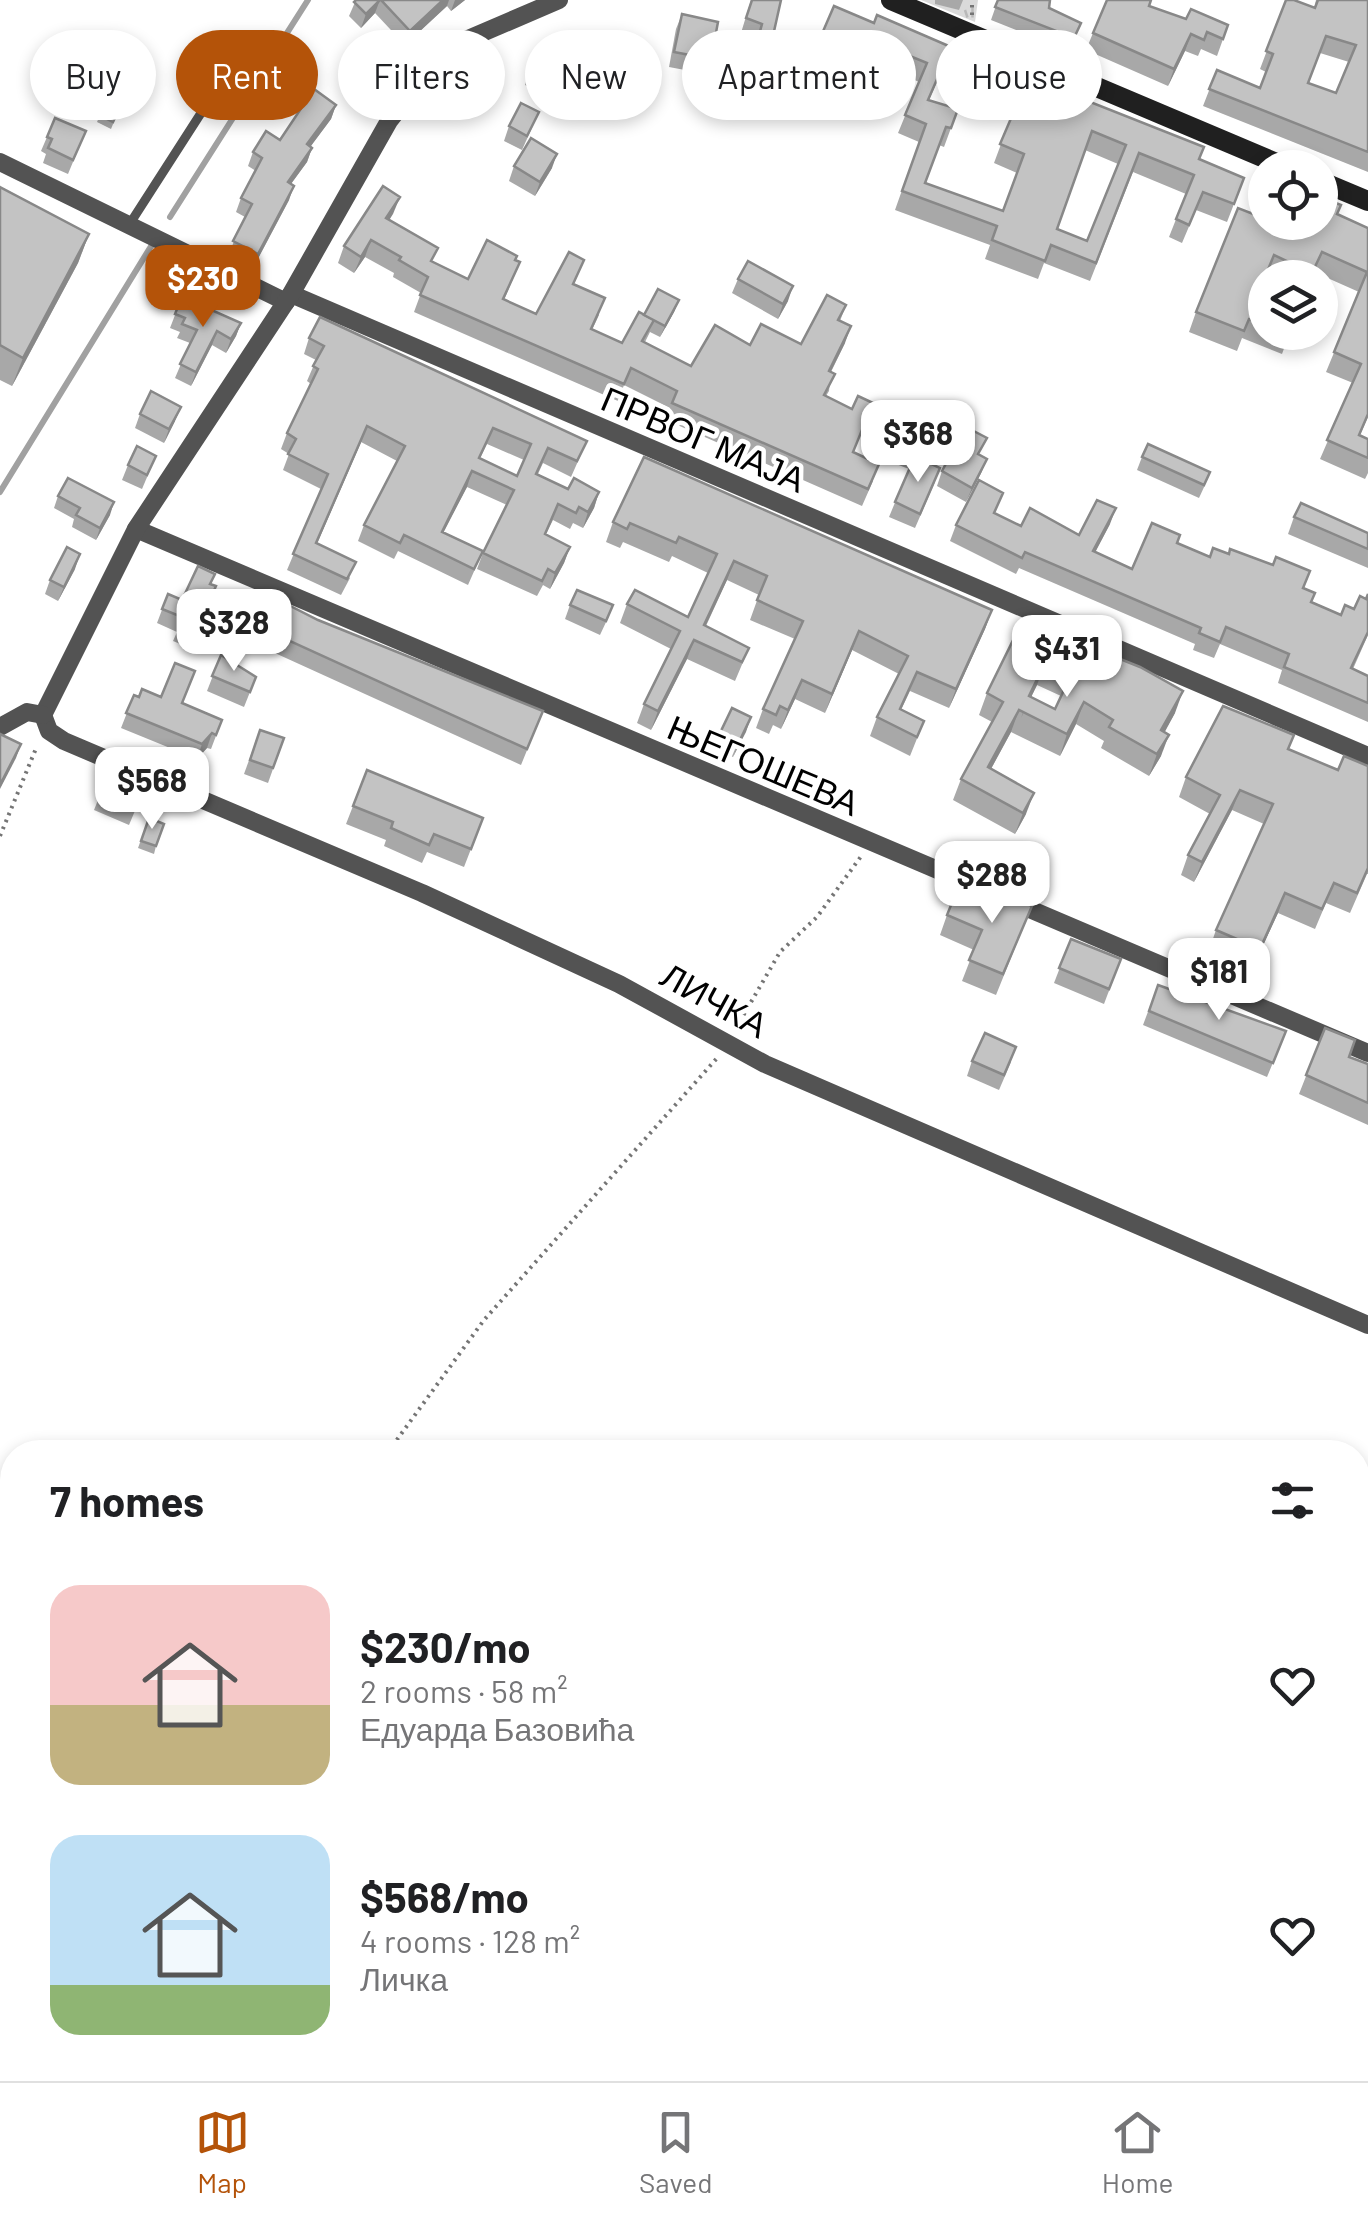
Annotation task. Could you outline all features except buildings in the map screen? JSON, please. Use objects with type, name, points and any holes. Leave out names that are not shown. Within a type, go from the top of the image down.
[{"type":"street","points":[[0,727],[28,712],[46,723],[136,528],[289,298],[364,162],[424,77],[461,42],[559,0]]},
{"type":"street","points":[[890,0],[1248,151]]},
{"type":"street","name":"ПРВОГ МАЈА","points":[[0,162],[289,298],[1368,756]]},
{"type":"street","points":[[1338,188],[1368,201]]},
{"type":"street","name":"ЊЕГОШЕВА","points":[[136,528],[1368,1054]]},
{"type":"street","name":"ЛИЧКА","points":[[46,723],[619,984],[727,1044],[1368,1325]]},
{"type":"lane","points":[[129,225],[197,120]]},
{"type":"path","points":[[0,836],[46,723]]},
{"type":"path","points":[[397,1440],[484,1320],[706,1073],[780,952],[817,917],[870,844]]},
{"type":"green space","points":[[921,0],[978,0],[975,22]]},
{"type":"waterway","points":[[170,217],[308,0]]},
{"type":"waterway","points":[[0,492],[153,243]]}]
